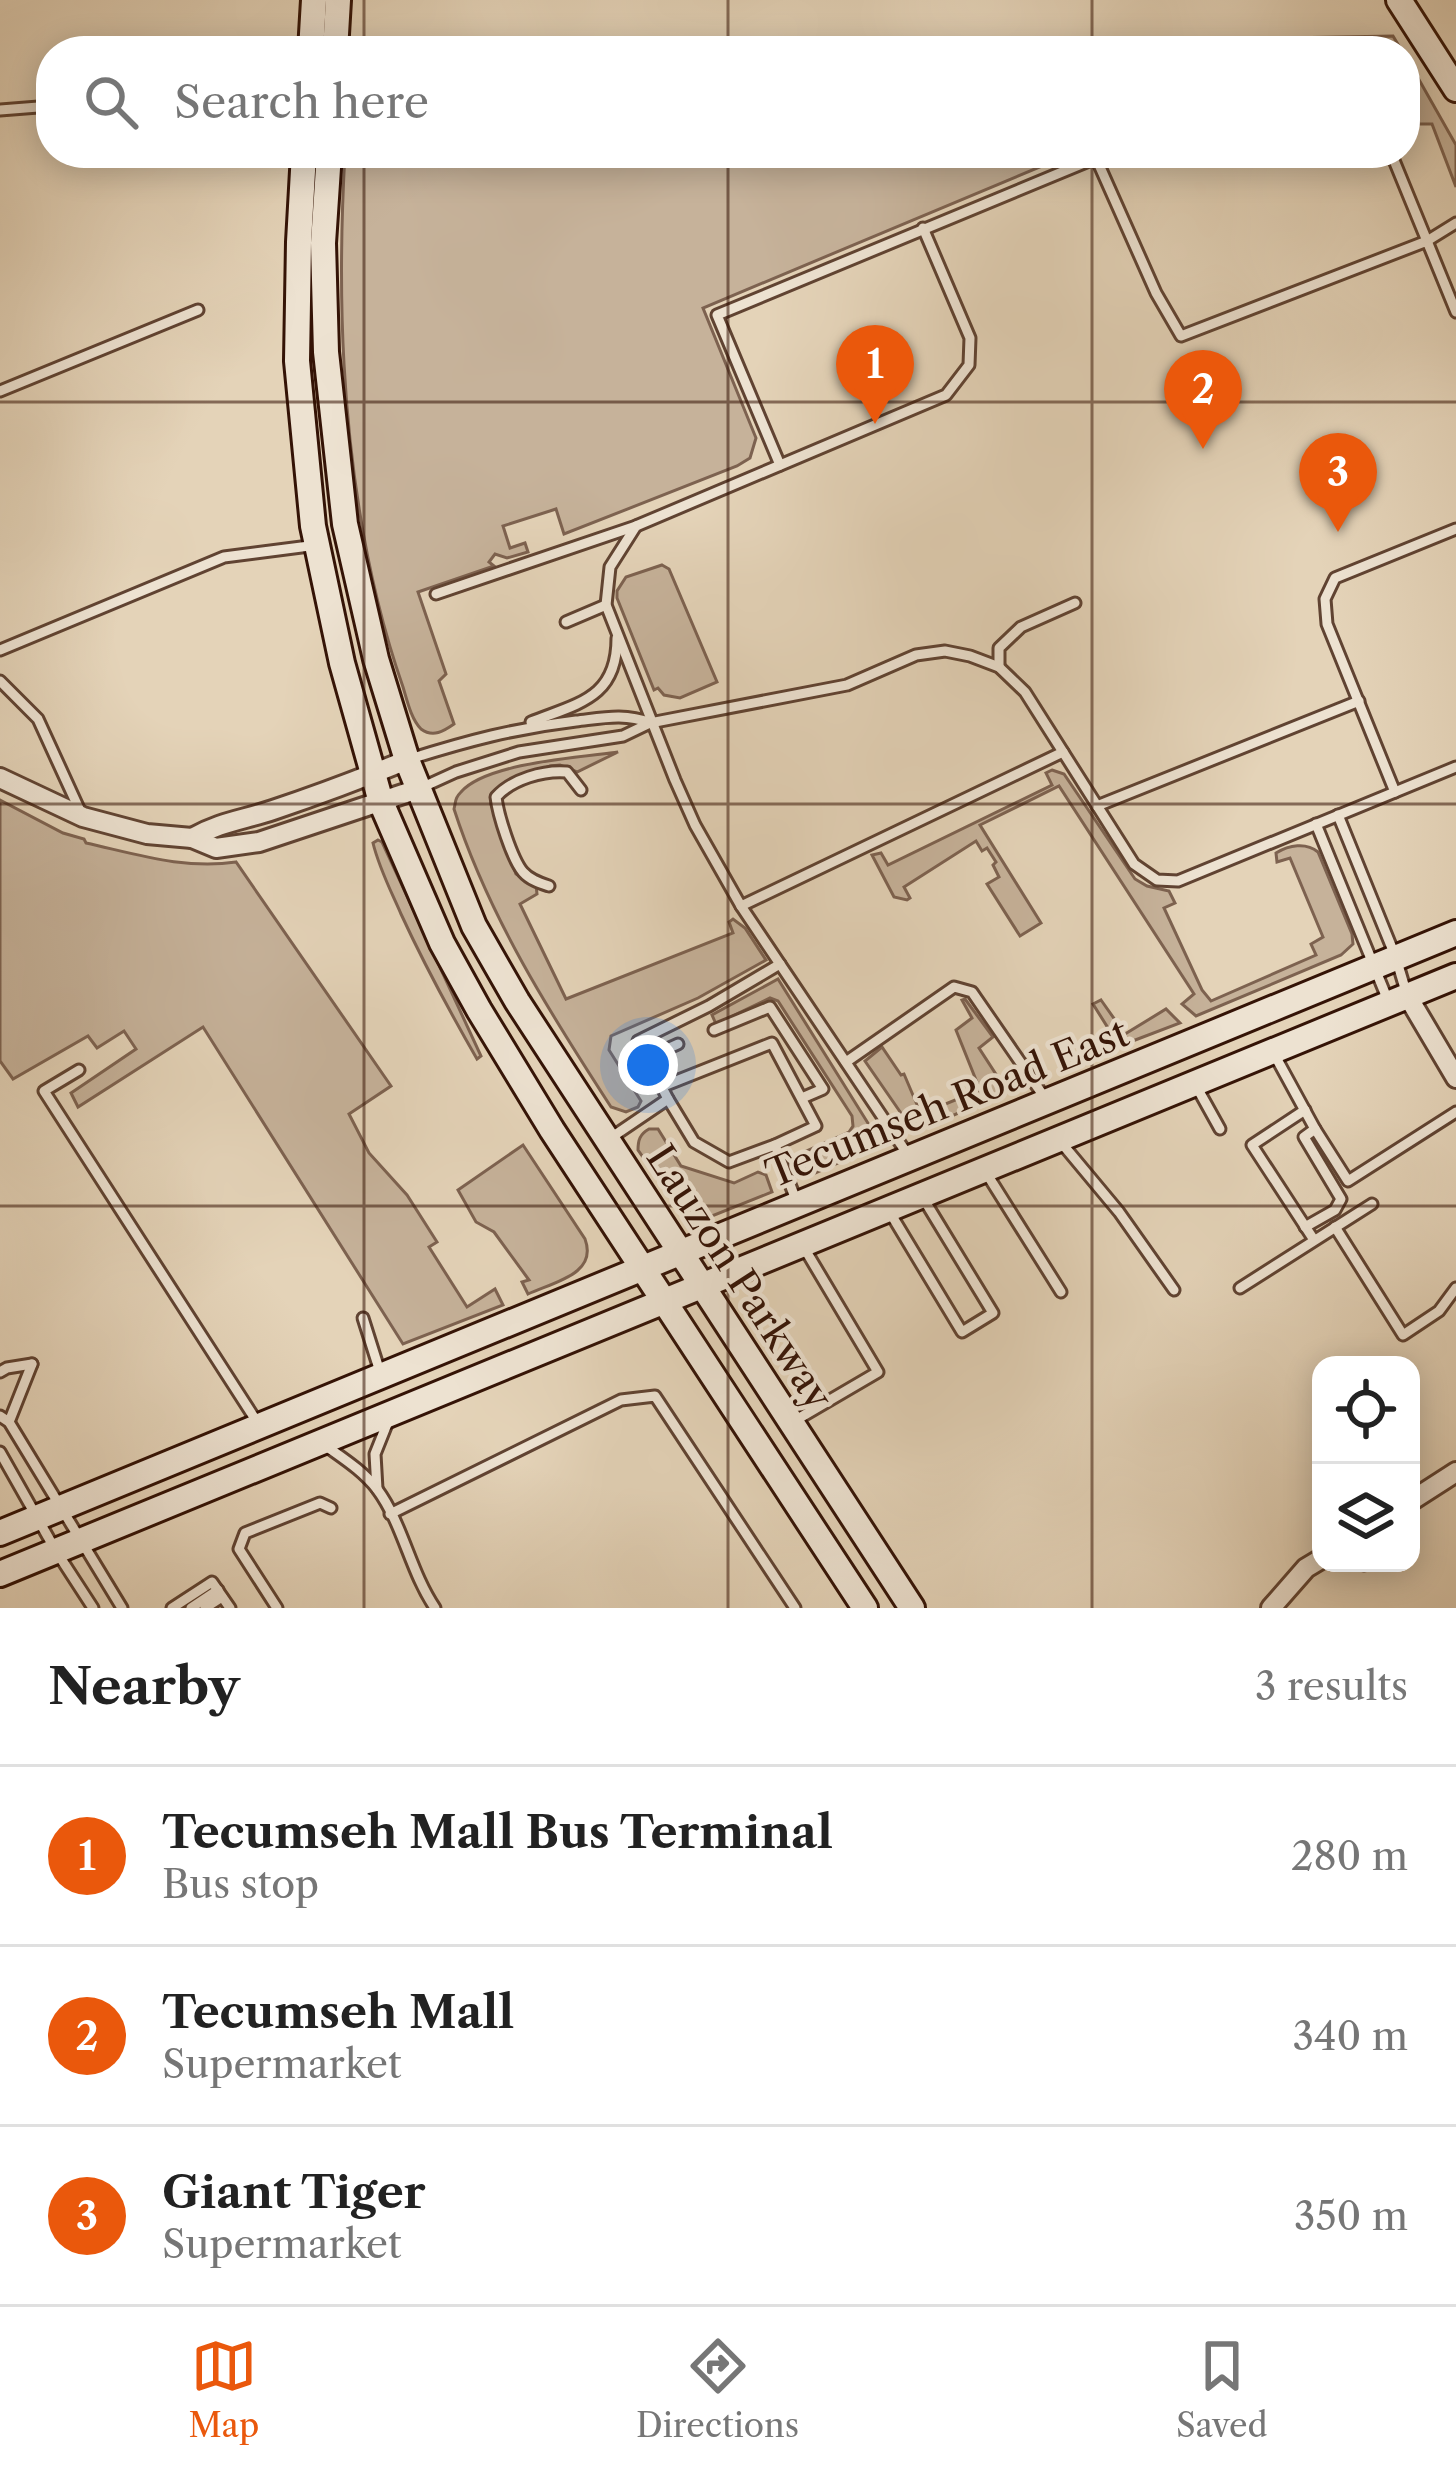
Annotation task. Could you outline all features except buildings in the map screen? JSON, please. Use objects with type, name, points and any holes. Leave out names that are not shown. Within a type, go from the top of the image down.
[{"type":"main road","points":[[312,36],[314,0]]},
{"type":"main road","points":[[336,36],[338,0]]},
{"type":"main road","points":[[1399,0],[1456,89]]},
{"type":"main road","name":"Lauzon Parkway","points":[[302,168],[297,361],[316,545],[341,663],[381,802],[442,943],[479,1010],[552,1130],[865,1608]]},
{"type":"main road","name":"Lauzon Parkway","points":[[327,168],[323,243],[326,352],[345,524],[376,659],[418,789],[474,926],[517,1001],[912,1608]]},
{"type":"main road","name":"Tecumseh Road East","points":[[0,1533],[1456,933]]},
{"type":"main road","name":"Tecumseh Road East","points":[[0,1574],[1456,976]]},
{"type":"street","points":[[192,838],[215,825],[337,789],[407,760]]},
{"type":"street","points":[[0,778],[83,818],[147,834],[192,838],[216,848],[259,842],[418,789]]},
{"type":"street","points":[[1398,1000],[1456,1078]]},
{"type":"street","points":[[1420,1495],[1456,1472]]},
{"type":"street","points":[[1271,1608],[1312,1564]]},
{"type":"lane","points":[[0,110],[36,107]]},
{"type":"lane","points":[[780,465],[717,315],[1070,168]]},
{"type":"lane","points":[[1107,168],[1156,293],[1181,336],[1427,241],[1456,223]]},
{"type":"lane","points":[[1397,168],[1456,312]]},
{"type":"lane","points":[[436,594],[636,526],[946,395],[969,365],[970,338],[923,228]]},
{"type":"lane","points":[[0,392],[198,310]]},
{"type":"lane","points":[[636,526],[610,567],[606,605],[650,722],[695,825],[741,906],[910,1158]]},
{"type":"lane","points":[[1395,792],[1328,624],[1325,599],[1335,578],[1456,529]]},
{"type":"lane","points":[[0,650],[224,557],[316,545]]},
{"type":"lane","points":[[999,667],[999,648],[1021,627],[1075,604]]},
{"type":"lane","points":[[566,622],[606,605]]},
{"type":"lane","points":[[407,760],[507,731],[576,704],[604,687],[616,664],[616,633]]},
{"type":"lane","points":[[418,789],[519,752],[623,736],[650,722],[847,685],[916,655],[945,651],[999,667],[1025,692],[1134,864],[1156,880],[1178,880],[1456,767]]},
{"type":"lane","points":[[0,681],[38,718],[83,818]]},
{"type":"lane","points":[[1097,806],[1359,701]]},
{"type":"lane","points":[[507,731],[628,715],[650,722]]},
{"type":"lane","points":[[741,906],[1063,752]]},
{"type":"lane","points":[[549,886],[520,869],[496,797],[503,789],[549,770],[568,772],[581,790]]},
{"type":"lane","points":[[1338,815],[1398,1000]]},
{"type":"lane","points":[[1316,824],[1385,963],[1398,1000]]},
{"type":"lane","points":[[662,1087],[772,1043],[816,1126],[729,1162],[694,1142],[668,1099],[638,1041],[780,964]]},
{"type":"lane","points":[[846,1062],[954,986],[972,992],[1048,1101]]},
{"type":"lane","points":[[714,1030],[770,1007],[823,1089],[802,1099]]},
{"type":"lane","points":[[647,1058],[678,1044]]},
{"type":"lane","points":[[1273,1052],[1348,1181],[1456,1112]]},
{"type":"lane","points":[[79,1070],[44,1091],[260,1426]]},
{"type":"lane","points":[[1195,1084],[1220,1129]]},
{"type":"lane","points":[[608,1140],[668,1099]]},
{"type":"lane","points":[[1305,1110],[1252,1145],[1314,1240]]},
{"type":"lane","points":[[1305,1227],[1335,1210],[1341,1199],[1304,1137],[1316,1129]]},
{"type":"lane","points":[[1059,1140],[1119,1212],[1174,1290]]},
{"type":"lane","points":[[775,1144],[798,1204]]},
{"type":"lane","points":[[985,1171],[1061,1292]]},
{"type":"lane","points":[[889,1210],[962,1332],[993,1313],[922,1197]]},
{"type":"lane","points":[[1240,1288],[1372,1204]]},
{"type":"lane","points":[[1335,1227],[1403,1335],[1439,1312],[1456,1288]]},
{"type":"lane","points":[[791,1423],[878,1372],[803,1246]]},
{"type":"lane","points":[[363,1318],[381,1376]]},
{"type":"lane","points":[[0,1372],[32,1364],[5,1419],[93,1608]]},
{"type":"lane","points":[[390,1514],[621,1400],[655,1396],[795,1608]]},
{"type":"lane","points":[[377,1489],[375,1454],[391,1415]]},
{"type":"lane","points":[[322,1443],[377,1489],[420,1586],[435,1608]]},
{"type":"lane","points":[[0,1452],[68,1546],[122,1608]]},
{"type":"lane","points":[[277,1608],[239,1549],[245,1533],[320,1503],[332,1508]]},
{"type":"lane","points":[[172,1608],[212,1582],[224,1601]]},
{"type":"lane","points":[[191,1608],[224,1601]]},
{"type":"lane","points":[[206,1608],[224,1601]]},
{"type":"shaded area","points":[[1420,81],[1456,145],[1456,187],[1432,124],[1420,124]]},
{"type":"shaded area","points":[[345,168],[1037,168],[703,308],[756,438],[750,458],[564,534],[556,509],[503,526],[510,548],[525,543],[528,552],[507,558],[495,554],[489,562],[494,566],[418,592],[446,674],[439,681],[454,724],[434,733],[421,729],[408,703],[370,568],[347,405]]},
{"type":"shaded area","points":[[662,565],[669,569],[717,682],[680,698],[654,690],[617,598],[626,577]]},
{"type":"shaded area","points":[[618,752],[577,772],[550,766],[501,785],[491,796],[516,874],[536,885],[537,894],[520,904],[566,999],[733,933],[729,922],[733,919],[745,928],[766,960],[698,998],[611,1036],[609,1050],[641,1101],[626,1112],[611,1107],[523,963],[485,888],[454,809],[461,792],[491,774]]},
{"type":"shaded area","points":[[1046,773],[1064,774],[1135,879],[1169,891],[1175,903],[1164,908],[1211,1001],[1316,955],[1311,944],[1323,937],[1290,858],[1277,862],[1276,853],[1286,848],[1303,846],[1318,852],[1353,944],[1341,955],[1196,1016],[1182,1004],[1194,994],[1059,786],[980,825],[1041,923],[1020,936],[987,884],[999,877],[996,862],[976,841],[904,887],[910,898],[894,897],[872,855],[881,853],[888,865],[1052,785]]},
{"type":"shaded area","points":[[0,800],[86,843],[179,862],[236,862],[391,1086],[349,1114],[369,1153],[407,1195],[437,1242],[429,1247],[467,1307],[495,1289],[503,1305],[403,1344],[203,1027],[78,1107],[71,1093],[136,1049],[124,1031],[97,1048],[88,1036],[13,1079],[0,1061]]},
{"type":"shaded area","points":[[378,840],[481,1056],[477,1059],[401,914],[373,843]]},
{"type":"shaded area","points":[[778,979],[881,1144],[804,1178],[796,1159],[849,1132],[852,1116],[778,1001],[770,998],[716,1024],[712,1015]]},
{"type":"shaded area","points":[[965,999],[993,1037],[979,1048],[1003,1085],[1016,1079],[1020,1087],[914,1132],[865,1061],[882,1047],[904,1074],[921,1114],[980,1090],[956,1030],[972,1018]]},
{"type":"shaded area","points":[[1101,1000],[1125,1034],[1166,1009],[1180,1023],[1109,1050],[1105,1042],[1113,1036],[1093,1004]]},
{"type":"shaded area","points":[[649,1129],[658,1129],[681,1166],[734,1183],[758,1172],[766,1175],[772,1192],[707,1218],[685,1217],[638,1150],[640,1138]]},
{"type":"shaded area","points":[[523,1145],[585,1239],[587,1251],[580,1269],[528,1294],[522,1282],[529,1280],[494,1232],[476,1222],[458,1190]]},
{"type":"place","name":"Tecumseh Mall Bus Terminal","points":[[875,424]]},
{"type":"place","name":"Tecumseh Mall","points":[[1203,449]]},
{"type":"place","name":"Giant Tiger","points":[[1338,532]]}]
